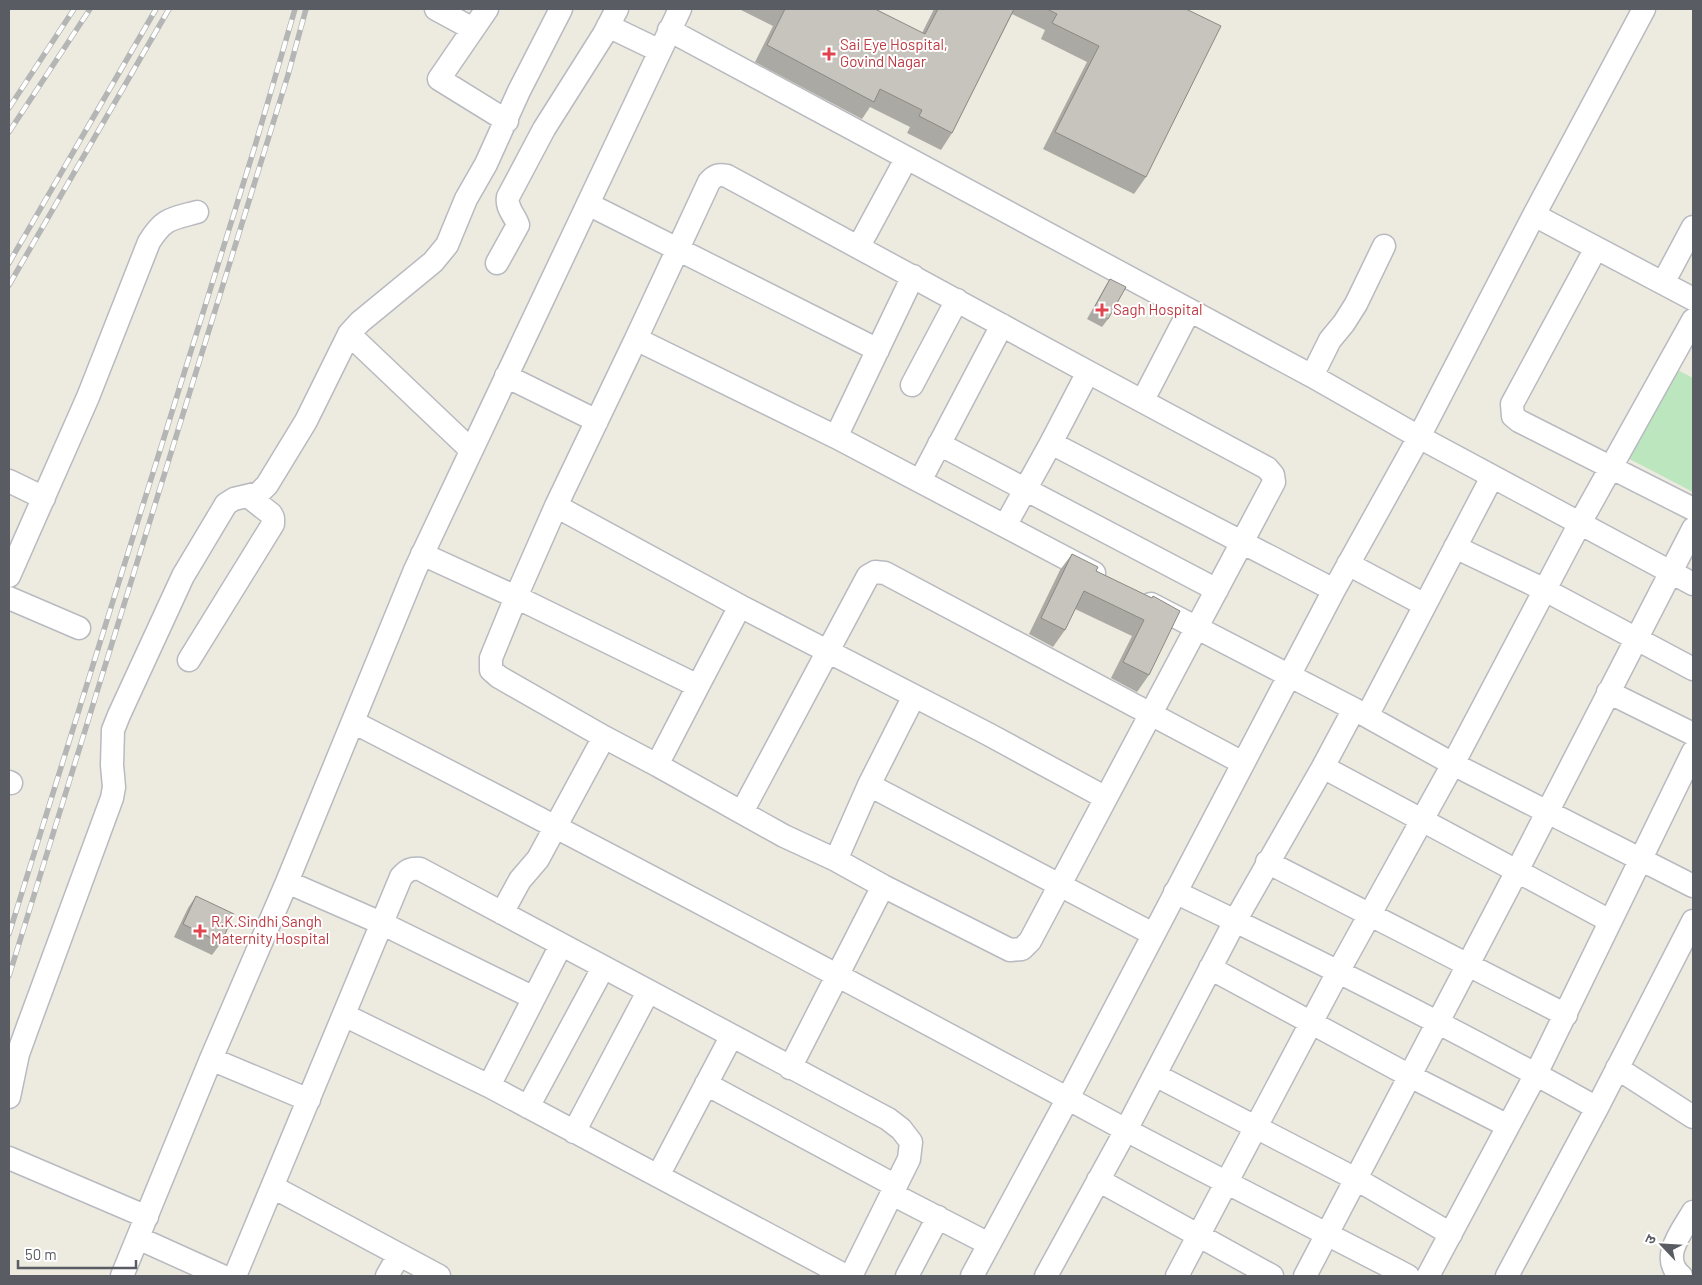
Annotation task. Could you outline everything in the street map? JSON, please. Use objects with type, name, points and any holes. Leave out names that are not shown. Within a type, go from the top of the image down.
[{"type":"street","points":[[436,9],[473,29]]},
{"type":"street","points":[[487,9],[439,79],[507,121]]},
{"type":"street","points":[[9,1097],[18,1054],[112,798],[114,787],[112,765],[113,730],[187,568],[226,504],[234,499],[259,493],[267,485],[306,421],[349,334],[360,322],[424,270],[443,250],[453,232],[466,199],[486,164],[519,91],[561,9]]},
{"type":"street","points":[[122,1276],[422,554],[680,9]]},
{"type":"street","points":[[972,1276],[1068,1098],[1288,676],[1419,437],[1534,215],[1644,9]]},
{"type":"street","points":[[497,263],[518,225],[507,203],[508,197],[544,129],[613,18],[660,51]]},
{"type":"street","points":[[669,30],[1312,376],[1492,477],[1693,584]]},
{"type":"street","points":[[859,246],[906,159]]},
{"type":"street","points":[[720,174],[728,176],[1143,400],[1267,468],[1273,474],[1274,482],[1197,628],[1030,941],[1022,949],[1010,950],[883,886],[836,860],[784,836],[499,677],[491,670],[491,658],[556,506],[678,248],[709,182],[714,176],[720,174]]},
{"type":"street","points":[[588,204],[878,350]]},
{"type":"street","points":[[9,576],[88,397],[149,242],[158,228],[168,219],[197,212]]},
{"type":"street","points":[[1534,215],[1693,299]]},
{"type":"street","points":[[1664,283],[1693,227]]},
{"type":"street","points":[[1312,376],[1330,340],[1356,304],[1384,246]]},
{"type":"street","points":[[1596,248],[1512,404],[1513,416],[1519,421],[1693,509]]},
{"type":"street","points":[[836,437],[913,276]]},
{"type":"street","points":[[912,385],[957,300]]},
{"type":"street","points":[[1143,400],[1189,311]]},
{"type":"street","points":[[1176,1276],[1338,972],[1453,764],[1580,523],[1693,320]]},
{"type":"street","points":[[920,481],[1002,325]]},
{"type":"street","points":[[349,334],[471,450]]},
{"type":"street","points":[[636,339],[836,437],[1109,582]]},
{"type":"street","points":[[1005,526],[1088,372]]},
{"type":"street","points":[[506,376],[597,421]]},
{"type":"street","points":[[1051,443],[1334,590]]},
{"type":"street","points":[[939,444],[1217,590]]},
{"type":"street","points":[[1047,1276],[1267,862],[1323,767],[1360,712],[1425,605],[1492,477]]},
{"type":"street","points":[[9,481],[44,498]]},
{"type":"street","points":[[189,660],[272,524],[274,518],[271,514],[248,496]]},
{"type":"street","points":[[556,506],[740,606],[1106,798]]},
{"type":"street","points":[[1305,1276],[1693,529]]},
{"type":"street","points":[[1455,547],[1545,590],[1693,669]]},
{"type":"street","points":[[422,554],[516,597],[698,686]]},
{"type":"street","points":[[1348,564],[1425,605]]},
{"type":"street","points":[[742,812],[868,576],[875,572],[885,573],[1243,763]]},
{"type":"street","points":[[1136,596],[1360,712],[1453,764],[1693,886]]},
{"type":"street","points":[[9,598],[79,628]]},
{"type":"street","points":[[657,765],[740,606]]},
{"type":"street","points":[[1608,692],[1693,734]]},
{"type":"street","points":[[836,860],[869,786],[914,696]]},
{"type":"street","points":[[353,722],[838,974],[1126,1130],[1408,1276]]},
{"type":"street","points":[[502,913],[520,880],[538,859],[604,736]]},
{"type":"street","points":[[1428,1276],[1566,1016],[1610,921],[1693,752]]},
{"type":"street","points":[[1323,767],[1610,921]]},
{"type":"street","points":[[869,786],[1153,934]]},
{"type":"street","points":[[1267,862],[1566,1016]]},
{"type":"street","points":[[234,1276],[273,1187],[401,877],[406,871],[413,868],[420,869],[730,1037],[888,1120],[901,1129],[911,1142],[909,1159],[851,1276]]},
{"type":"street","points":[[287,882],[381,923],[534,998]]},
{"type":"street","points":[[790,1068],[883,886]]},
{"type":"street","points":[[1175,892],[1338,972],[1536,1074],[1597,1108]]},
{"type":"street","points":[[1507,1276],[1597,1108],[1693,921]]},
{"type":"street","points":[[489,1086],[561,945]]},
{"type":"street","points":[[528,1107],[603,968]]},
{"type":"street","points":[[1210,968],[1410,1076],[1508,1126]]},
{"type":"street","points":[[574,1132],[648,992]]},
{"type":"street","points":[[344,1015],[489,1086],[846,1276]]},
{"type":"street","points":[[658,1176],[730,1037]]},
{"type":"street","points":[[211,1060],[309,1100]]},
{"type":"street","points":[[1617,1068],[1693,1117]]},
{"type":"street","points":[[1155,1075],[1356,1180],[1451,1234]]},
{"type":"street","points":[[706,1084],[894,1190],[938,1217],[989,1244]]},
{"type":"street","points":[[9,1158],[142,1228],[222,1276]]},
{"type":"street","points":[[1098,1180],[1272,1276]]},
{"type":"street","points":[[273,1187],[439,1276]]},
{"type":"street","points":[[1681,1276],[1673,1266],[1672,1249],[1693,1212]]},
{"type":"street","points":[[907,1276],[938,1217]]},
{"type":"street","points":[[387,1276],[399,1255]]},
{"type":"green space","points":[[1662,362],[1693,378],[1693,492],[1616,452]]},
{"type":"building","points":[[785,9],[875,9],[925,34],[938,9],[1014,9],[952,133],[919,116],[922,110],[880,89],[874,102],[767,45]]},
{"type":"building","points":[[1047,9],[1186,9],[1221,26],[1146,177],[1055,132],[1099,46],[1052,23],[1057,14]]},
{"type":"building","points":[[1110,279],[1126,287],[1108,319],[1093,310]]},
{"type":"building","points":[[1072,554],[1098,567],[1096,571],[1152,598],[1153,596],[1180,611],[1149,675],[1123,662],[1144,620],[1084,591],[1065,630],[1041,618]]},
{"type":"building","points":[[196,896],[234,914],[221,943],[183,924]]},
{"type":"railway","points":[[9,108],[74,9]]},
{"type":"railway","points":[[9,132],[90,9]]},
{"type":"railway","points":[[9,263],[156,9]]},
{"type":"railway","points":[[9,285],[169,9]]},
{"type":"railway","points":[[9,934],[255,146],[295,9]]},
{"type":"railway","points":[[9,976],[288,75],[306,9]]},
{"type":"place","name":"Sai Eye Hospital, Govind Nagar","points":[[829,54]]},
{"type":"place","name":"Sagh Hospital","points":[[1102,310]]},
{"type":"place","name":"R.K.Sindhi Sangh Maternity Hospital","points":[[200,931]]}]
